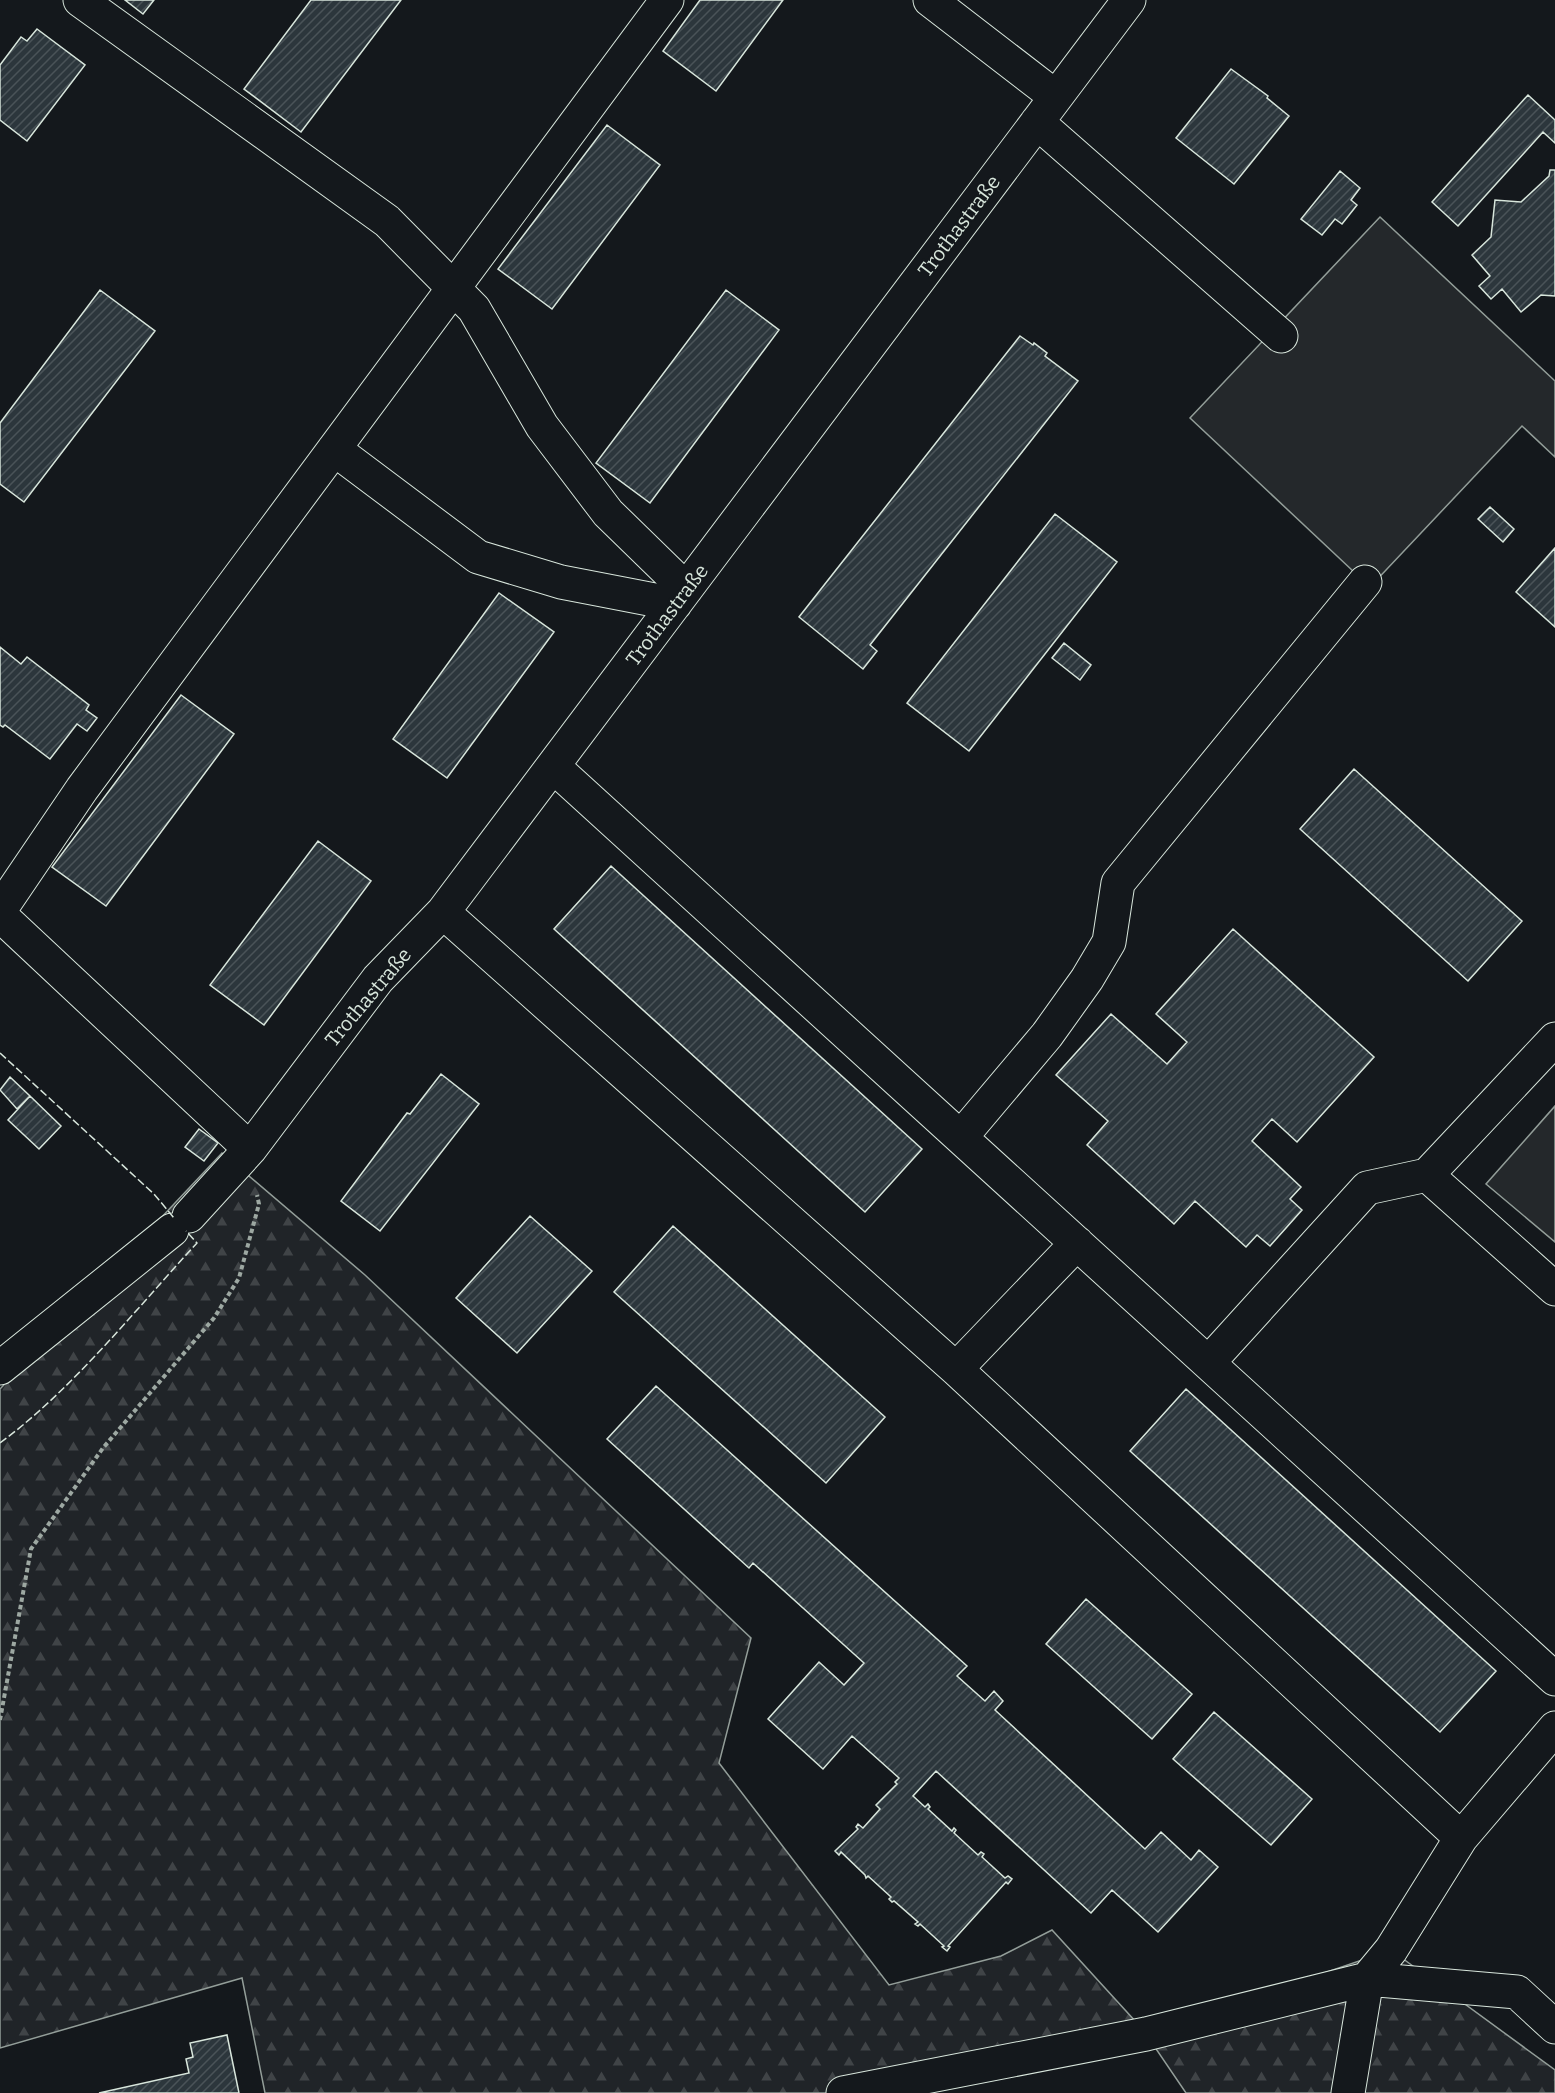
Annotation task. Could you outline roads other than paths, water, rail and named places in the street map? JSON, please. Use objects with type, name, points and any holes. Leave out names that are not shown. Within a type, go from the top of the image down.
[{"type":"street","points":[[80,0],[387,221],[455,288],[474,309],[542,426],[608,513],[680,596]]},
{"type":"street","points":[[0,910],[82,789],[667,0]]},
{"type":"street","points":[[930,0],[1047,109],[1281,336]]},
{"type":"street","name":"Trothastraße","points":[[0,1368],[181,1223],[250,1149],[378,979],[443,912],[554,767],[1129,0]]},
{"type":"street","points":[[334,449],[478,557],[561,582],[680,596]]},
{"type":"street","points":[[961,1137],[1047,1035],[1088,979],[1109,942],[1118,883],[1365,582]]},
{"type":"street","points":[[554,767],[1555,1678]]},
{"type":"street","points":[[443,912],[956,1369],[1461,1838]]},
{"type":"street","points":[[0,915],[250,1149]]},
{"type":"street","points":[[1209,1362],[1367,1188],[1428,1175],[1555,1039]]},
{"type":"street","points":[[1428,1175],[1555,1289]]},
{"type":"street","points":[[956,1369],[1077,1243]]},
{"type":"street","points":[[1348,2093],[1367,1979],[1391,1950],[1461,1838],[1555,1728]]},
{"type":"street","points":[[843,2093],[1146,2034],[1367,1979],[1516,1992],[1555,2027]]}]
